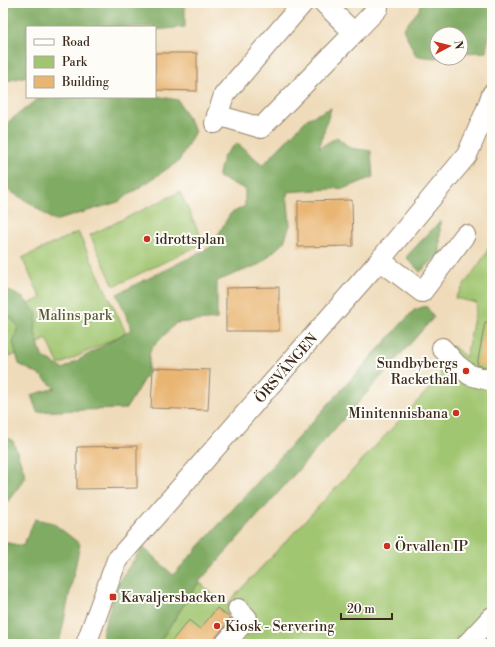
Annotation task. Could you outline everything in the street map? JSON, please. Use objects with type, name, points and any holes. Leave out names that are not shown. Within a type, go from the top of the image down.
[{"type":"street","points":[[303,3],[224,95],[216,119],[261,128],[378,8]]},
{"type":"street","points":[[324,3],[354,33]]},
{"type":"street","name":"ÖRSVÄNGEN","points":[[86,644],[117,560],[380,260],[467,155],[492,94]]},
{"type":"street","points":[[380,260],[422,292],[465,235]]},
{"type":"street","points":[[442,348],[457,365],[470,375],[492,381]]},
{"type":"street","points":[[225,644],[247,618],[238,609]]},
{"type":"street","points":[[467,644],[492,617]]},
{"type":"green space","points":[[3,3],[185,3],[185,27],[156,30],[156,26],[26,26],[26,76],[3,82]]},
{"type":"green space","points":[[420,3],[492,3],[492,18],[486,52],[469,53],[469,26],[429,26],[429,57],[416,56],[403,29],[419,10]]},
{"type":"green space","points":[[156,96],[178,100],[195,131],[179,161],[118,202],[54,221],[30,203],[3,187],[3,126],[39,98],[156,98]]},
{"type":"green space","points":[[331,108],[319,148],[337,137],[350,148],[371,151],[373,177],[346,188],[287,192],[290,225],[284,242],[260,264],[217,281],[217,319],[176,323],[150,350],[148,372],[126,409],[37,412],[31,395],[55,388],[41,376],[19,364],[13,343],[18,326],[3,310],[3,288],[23,298],[37,313],[35,332],[42,356],[63,369],[132,329],[117,294],[211,247],[230,214],[245,206],[245,189],[218,177],[224,155],[237,143],[263,165],[307,119]]},
{"type":"green space","name":"idrottsplan","points":[[180,192],[204,243],[114,286],[90,235]]},
{"type":"green space","points":[[440,221],[440,254],[420,272],[406,257]]},
{"type":"green space","name":"Malins park","points":[[78,232],[126,333],[59,365],[47,339],[10,357],[3,342],[3,316],[41,298],[22,258]]},
{"type":"green space","name":"Örvallen IP","points":[[492,239],[492,641],[489,644],[158,644],[199,582],[226,605],[442,375],[437,367],[453,346],[466,357],[477,303],[455,298],[486,254]]},
{"type":"green space","points":[[426,306],[434,317],[199,582],[158,644],[102,644],[103,630],[118,582],[143,547],[173,575],[414,310]]},
{"type":"green space","points":[[3,434],[13,441],[26,477],[3,508]]},
{"type":"green space","points":[[35,519],[53,523],[80,544],[59,644],[3,644],[3,542],[23,546]]},
{"type":"building","points":[[156,53],[197,53],[197,91],[156,90]]},
{"type":"building","points":[[352,200],[353,246],[298,247],[298,201]]},
{"type":"building","points":[[279,287],[279,331],[226,331],[226,288]]},
{"type":"building","points":[[485,322],[492,323],[492,369],[477,365]]},
{"type":"building","points":[[153,368],[210,370],[208,410],[151,408]]},
{"type":"building","points":[[137,446],[137,488],[77,489],[77,447]]},
{"type":"building","name":"Kiosk - Servering","points":[[217,608],[231,619],[216,637],[214,644],[169,644],[189,620],[200,629]]},
{"type":"place","name":"idrottsplan","points":[[147,239]]},
{"type":"place","name":"Sundbybergs Rackethall","points":[[466,371]]},
{"type":"place","name":"Minitennisbana","points":[[456,413]]},
{"type":"place","name":"Örvallen IP","points":[[387,546]]},
{"type":"place","name":"Kavaljersbacken","points":[[113,597]]},
{"type":"place","name":"Kiosk - Servering","points":[[217,626]]}]
